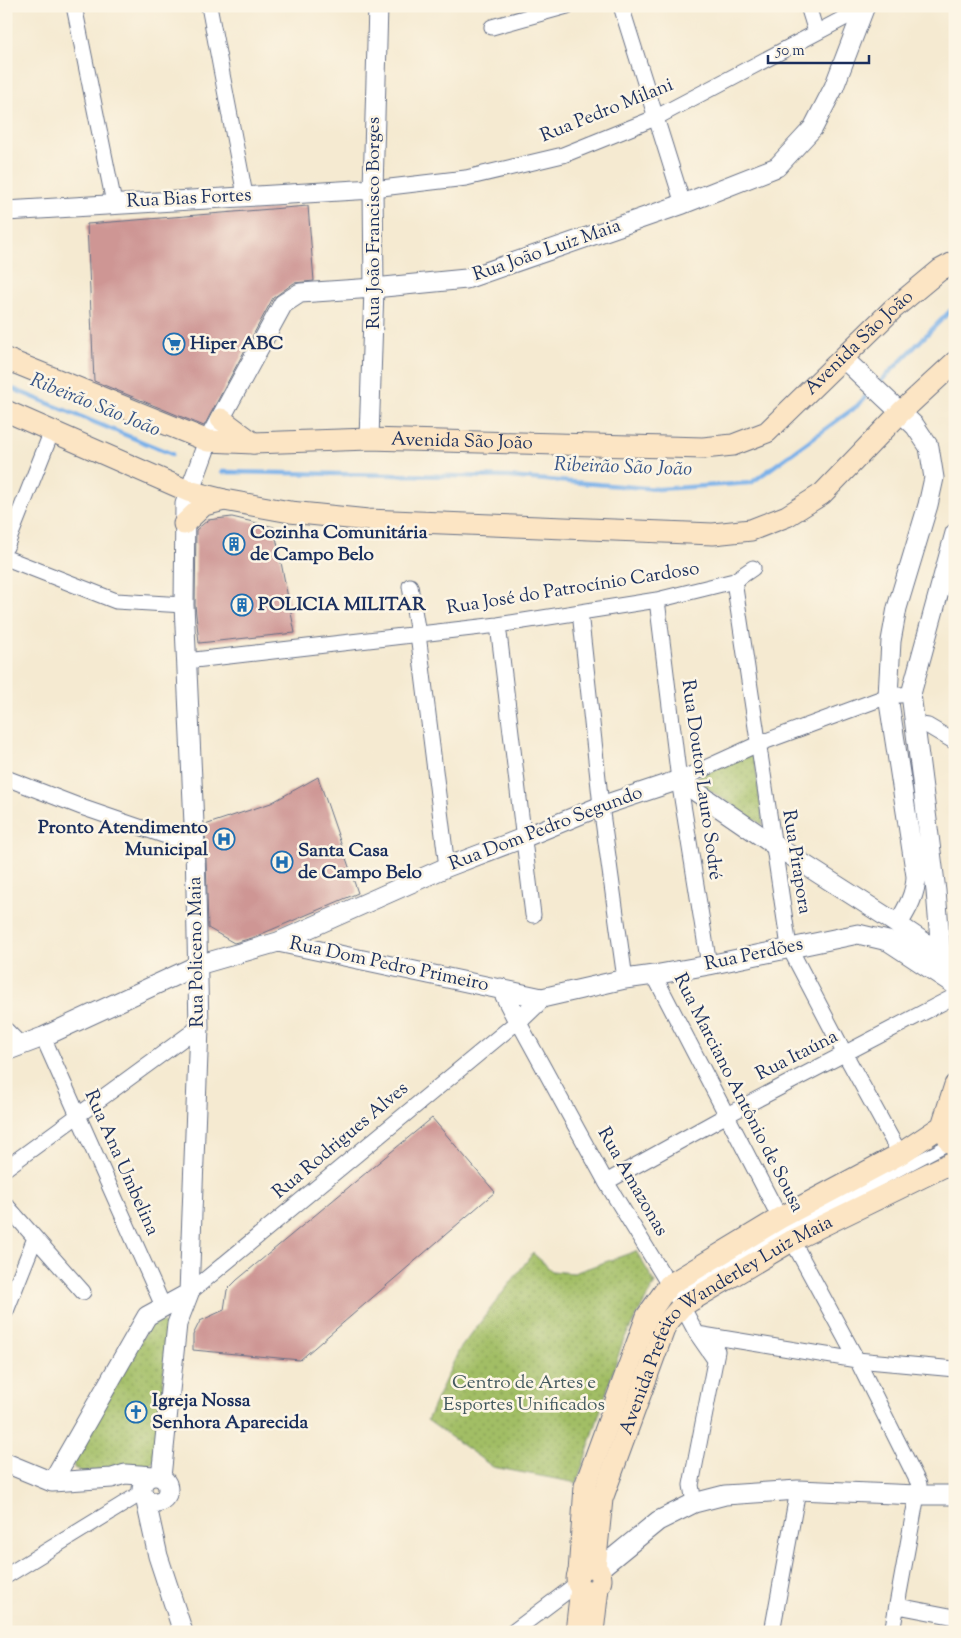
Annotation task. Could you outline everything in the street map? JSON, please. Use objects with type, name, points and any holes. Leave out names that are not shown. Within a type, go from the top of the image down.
[{"type":"main road","name":"Avenida São João","points":[[6,359],[208,441],[253,443],[369,439],[704,448],[732,445],[767,432],[849,363],[893,309],[940,270],[955,262]]},
{"type":"main road","points":[[6,411],[188,491],[224,500],[290,512],[368,520],[713,534],[751,530],[787,516],[822,494],[896,407],[955,362]]},
{"type":"main road","points":[[221,419],[253,443]]},
{"type":"main road","points":[[184,524],[204,505],[224,500]]},
{"type":"main road","points":[[951,1144],[955,1085]]},
{"type":"main road","name":"Avenida Prefeito Wanderley Luiz Maia","points":[[593,1632],[588,1578],[586,1486],[647,1316],[675,1295],[786,1229],[900,1154],[951,1144]]},
{"type":"main road","name":"Avenida Prefeito Wanderley Luiz Maia","points":[[786,1229],[951,1144]]},
{"type":"main road","name":"Avenida Prefeito Wanderley Luiz Maia","points":[[576,1632],[588,1578]]},
{"type":"street","points":[[74,6],[114,203]]},
{"type":"street","points":[[209,6],[245,195]]},
{"type":"street","name":"Rua João Francisco Borges","points":[[369,439],[374,288],[372,189],[378,6]]},
{"type":"street","points":[[492,27],[567,6]]},
{"type":"street","points":[[622,6],[683,204]]},
{"type":"street","points":[[808,6],[816,32]]},
{"type":"street","name":"Rua Pedro Milani","points":[[372,189],[466,178],[563,155],[655,118],[865,7]]},
{"type":"street","name":"Rua João Luiz Maia","points":[[188,491],[208,441],[283,304],[300,293],[374,288],[466,278],[683,204],[777,167],[813,128],[834,87],[865,7]]},
{"type":"street","name":"Rua Bias Fortes","points":[[6,211],[245,195],[372,189]]},
{"type":"street","points":[[849,363],[915,426],[929,447],[934,478],[928,505],[896,608],[891,641],[888,696],[916,876],[912,900],[898,924]]},
{"type":"street","points":[[6,547],[52,431]]},
{"type":"street","name":"Rua Policeno Maia","points":[[183,1632],[158,1556],[151,1488],[177,1324],[189,1293],[199,1027],[195,846],[184,605],[184,504],[188,491]]},
{"type":"street","points":[[948,958],[936,890],[911,694],[955,534]]},
{"type":"street","points":[[6,558],[116,601],[184,605]]},
{"type":"street","name":"Rua José do Patrocínio Cardoso","points":[[186,662],[498,625],[657,600],[734,581],[753,568]]},
{"type":"street","name":"Rua Pirapora","points":[[734,581],[789,947],[900,1154]]},
{"type":"street","points":[[410,586],[418,634],[447,867]]},
{"type":"street","name":"Rua Doutor Lauro Sodré","points":[[657,600],[678,780],[709,965]]},
{"type":"street","points":[[580,612],[601,806],[624,979]]},
{"type":"street","points":[[498,625],[533,915]]},
{"type":"street","points":[[678,780],[758,744],[888,696],[911,694]]},
{"type":"street","points":[[915,724],[928,726],[955,742]]},
{"type":"street","points":[[6,778],[84,808],[195,846]]},
{"type":"street","points":[[678,780],[948,958]]},
{"type":"street","name":"Rua Dom Pedro Segundo","points":[[14,1048],[198,965],[278,942],[447,867],[601,806],[678,780]]},
{"type":"street","points":[[312,950],[317,940],[315,925]]},
{"type":"street","name":"Rua Perdões","points":[[542,998],[624,979],[709,965],[858,934],[888,941],[955,985]]},
{"type":"street","name":"Rua Dom Pedro Primeiro","points":[[278,942],[542,998]]},
{"type":"street","name":"Rua Marciano Antônio de Sousa","points":[[654,975],[786,1229],[857,1360],[919,1484],[892,1632]]},
{"type":"street","name":"Rua Dom Pedro Primeiro","points":[[501,988],[518,1021]]},
{"type":"street","name":"Rua Itaúna","points":[[606,1182],[727,1115],[955,996]]},
{"type":"street","points":[[518,1021],[542,998]]},
{"type":"street","name":"Rua Amazonas","points":[[518,1021],[606,1182],[697,1334],[715,1360]]},
{"type":"street","name":"Rua Rodrigues Alves","points":[[189,1293],[518,1021]]},
{"type":"street","points":[[6,1168],[199,1027]]},
{"type":"street","points":[[6,1030],[14,1048]]},
{"type":"street","name":"Rua Ana Umbelina","points":[[43,1036],[162,1306]]},
{"type":"street","points":[[6,1205],[84,1292]]},
{"type":"street","points":[[6,1311],[34,1238]]},
{"type":"street","points":[[52,1482],[147,1316],[162,1306],[189,1293]]},
{"type":"street","points":[[162,1306],[177,1324]]},
{"type":"street","points":[[697,1334],[857,1360],[955,1369]]},
{"type":"street","points":[[694,1503],[691,1484],[719,1337]]},
{"type":"street","points":[[6,1463],[52,1482],[112,1478],[125,1474],[151,1488]]},
{"type":"street","points":[[6,1576],[151,1488]]},
{"type":"street","points":[[513,1632],[588,1578],[658,1521],[694,1503],[725,1495],[798,1490],[955,1495]]},
{"type":"street","points":[[772,1632],[798,1490]]},
{"type":"street","points":[[585,1632],[588,1578]]},
{"type":"street","points":[[898,1606],[955,1617]]},
{"type":"green space","points":[[754,752],[763,825],[693,779]]},
{"type":"green space","name":"Centro de Artes e Esportes Unificados","points":[[636,1251],[655,1283],[623,1341],[577,1483],[493,1467],[427,1420],[459,1350],[533,1253],[552,1271],[574,1273]]},
{"type":"green space","points":[[162,1322],[167,1327],[158,1455],[151,1464],[82,1472],[74,1468],[73,1457],[150,1325]]},
{"type":"building","name":"Hiper ABC","points":[[308,206],[314,281],[294,283],[273,298],[204,426],[94,381],[87,224]]},
{"type":"building","name":"POLICIA MILITAR","points":[[232,517],[274,527],[295,633],[199,643],[195,605],[196,530],[208,520]]},
{"type":"building","name":"Santa Casa de Campo Belo","points":[[318,777],[358,893],[252,938],[234,943],[208,928],[205,825],[271,803]]},
{"type":"building","points":[[432,1118],[495,1192],[300,1360],[193,1350],[193,1335],[200,1321],[224,1310],[227,1290],[237,1280]]},
{"type":"waterway","name":"Ribeirão São João","points":[[877,385],[955,306]]},
{"type":"waterway","name":"Ribeirão São João","points":[[6,386],[172,454]]},
{"type":"waterway","name":"Ribeirão São João","points":[[222,472],[509,477],[658,489],[751,483],[857,406],[871,391]]},
{"type":"place","name":"Hiper ABC","points":[[174,344]]},
{"type":"place","name":"Cozinha Comunitária de Campo Belo","points":[[234,544]]},
{"type":"place","name":"POLICIA MILITAR","points":[[242,605]]},
{"type":"place","name":"Pronto Atendimento Municipal","points":[[224,839]]},
{"type":"place","name":"Santa Casa de Campo Belo","points":[[282,862]]},
{"type":"place","name":"Igreja Nossa Senhora Aparecida","points":[[136,1412]]}]
